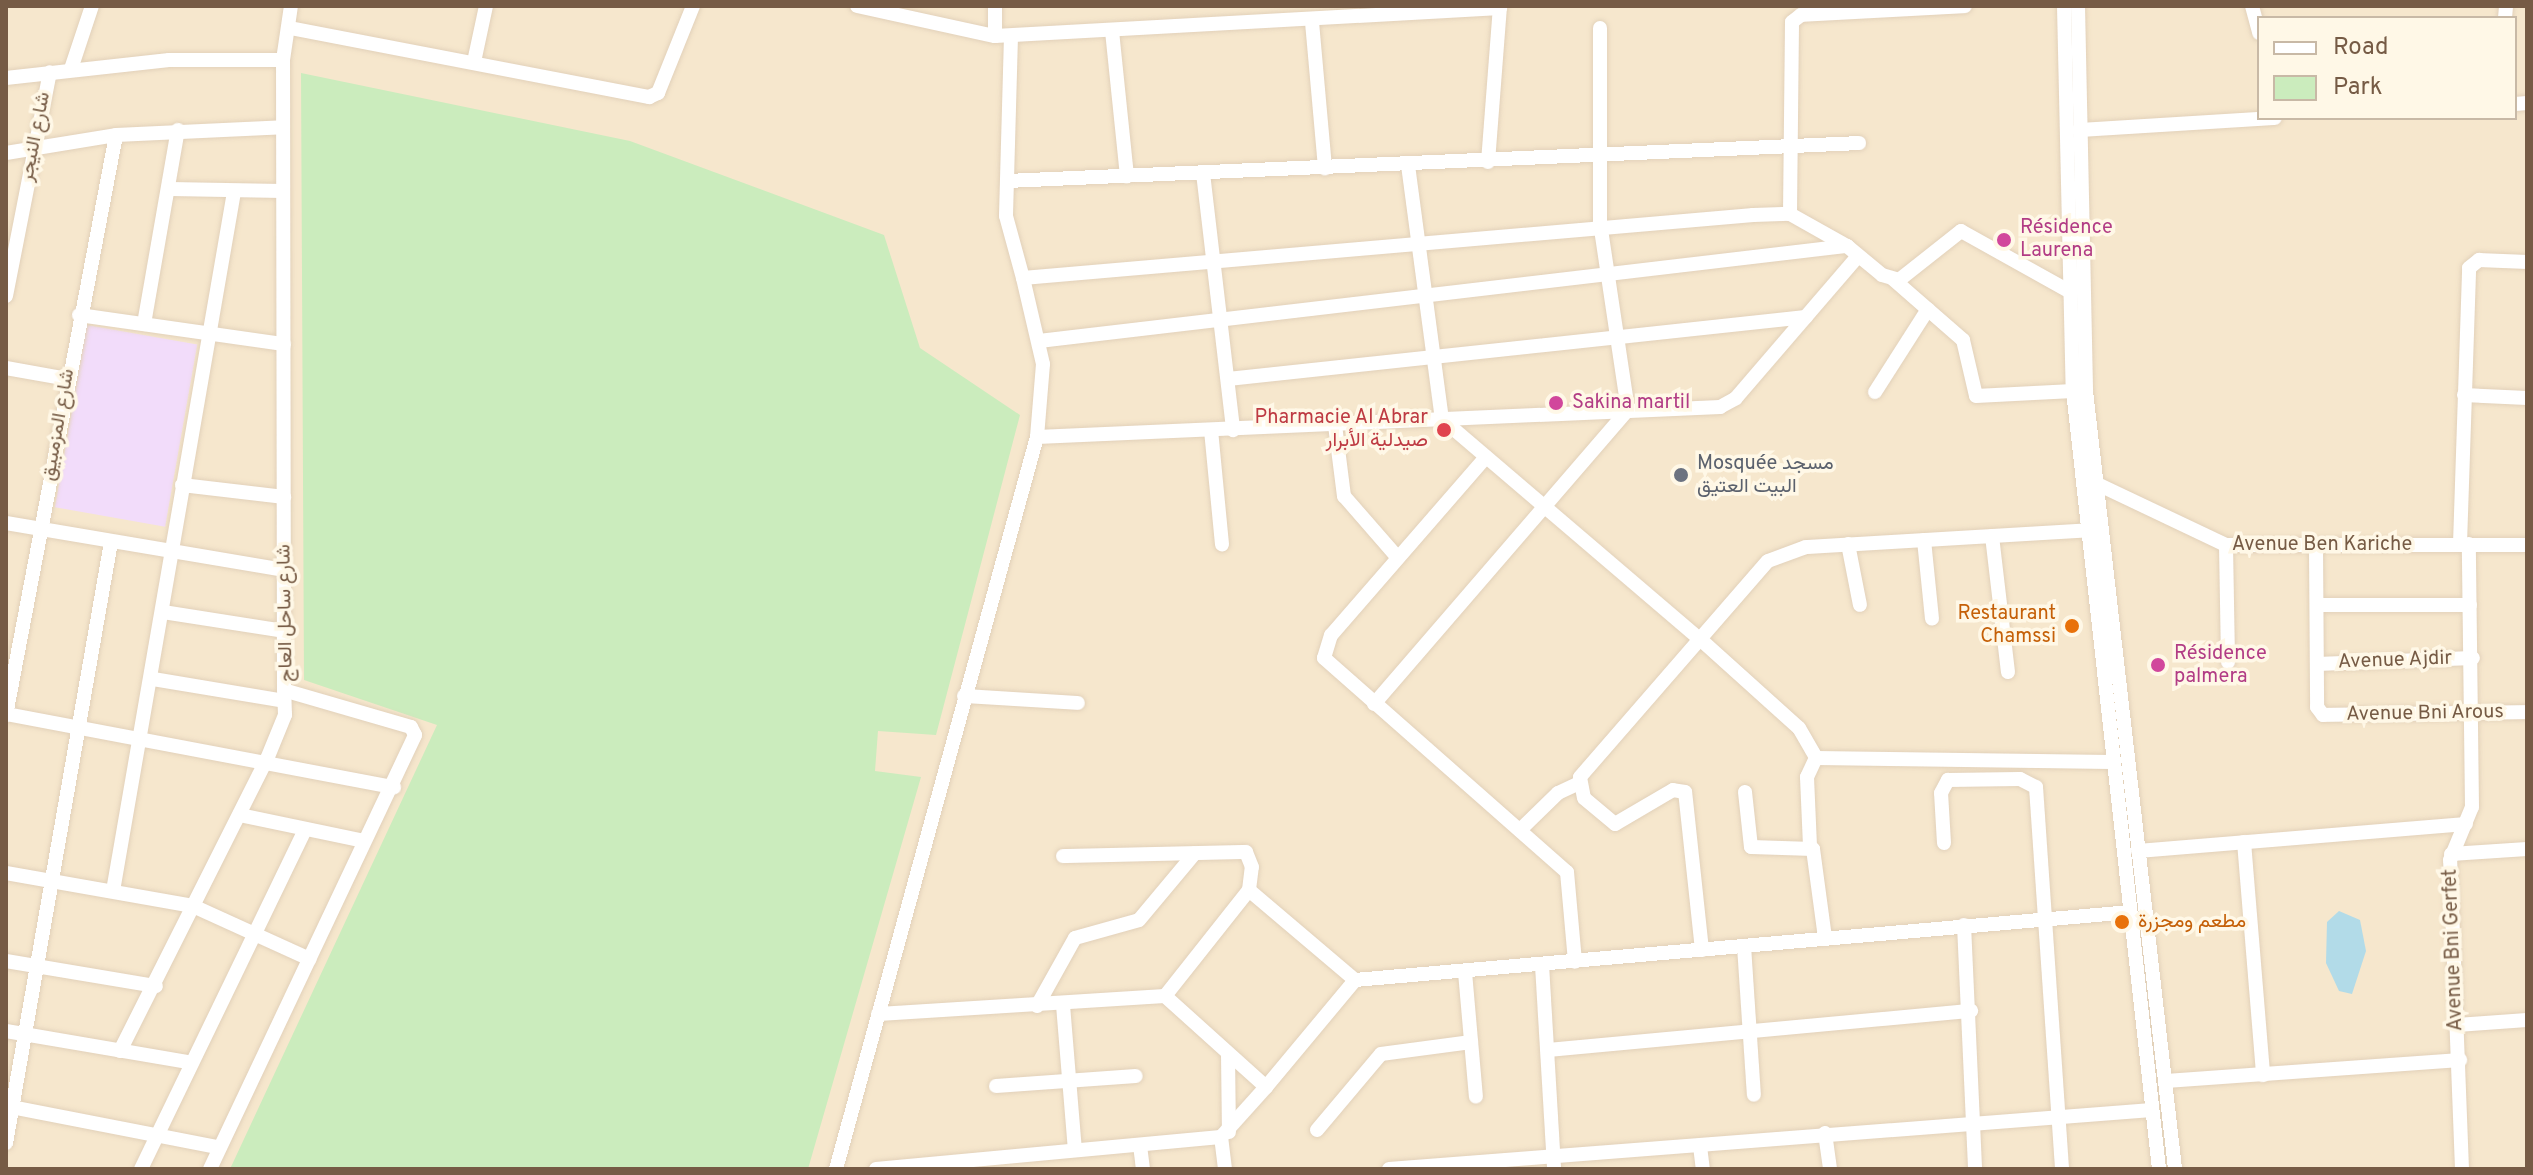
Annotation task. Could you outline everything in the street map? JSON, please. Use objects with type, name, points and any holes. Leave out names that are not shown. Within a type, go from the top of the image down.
[{"type":"street","points":[[71,69],[92,6]]},
{"type":"street","name":"شارع ساحل العاج","points":[[210,1169],[217,1147],[310,959],[360,840],[394,787],[415,735],[411,727],[284,695],[283,60],[291,6]]},
{"type":"street","points":[[474,62],[486,6]]},
{"type":"street","points":[[290,28],[654,96],[693,6]]},
{"type":"street","points":[[857,6],[995,36],[1312,22],[1341,13],[1500,7],[1488,162]]},
{"type":"street","points":[[995,6],[995,36]]},
{"type":"street","points":[[1790,214],[1792,22],[1801,15],[1965,6]]},
{"type":"street","points":[[2064,6],[2073,391],[2090,481],[2175,1169]]},
{"type":"street","points":[[2078,6],[2090,530],[2111,762],[2159,1169]]},
{"type":"street","points":[[1312,22],[1325,168]]},
{"type":"street","points":[[1374,704],[1628,410],[1612,279],[1600,223],[1595,156],[1600,28]]},
{"type":"street","points":[[1112,31],[1127,176]]},
{"type":"street","points":[[836,1169],[1037,437],[1044,387],[1039,341],[1007,231],[1011,36]]},
{"type":"street","points":[[6,78],[71,69],[283,60]]},
{"type":"street","name":"شارع النيجر","points":[[6,296],[50,72]]},
{"type":"street","points":[[2079,130],[2257,119]]},
{"type":"street","points":[[6,153],[116,135],[283,127]]},
{"type":"street","points":[[144,324],[178,130]]},
{"type":"street","name":"شارع المزمبيق","points":[[6,715],[79,315],[116,135]]},
{"type":"street","points":[[1007,181],[1488,162],[1859,143]]},
{"type":"street","points":[[1408,165],[1422,239],[1442,419],[1700,639],[1799,728],[1816,758]]},
{"type":"street","points":[[1203,173],[1217,258],[1233,430]]},
{"type":"street","points":[[170,189],[283,191]]},
{"type":"street","points":[[113,891],[153,679],[182,485],[234,192]]},
{"type":"street","points":[[1023,278],[1600,223],[1790,214],[1893,279],[1963,340],[1976,396],[2073,391]]},
{"type":"street","points":[[1893,279],[1961,231],[2069,291]]},
{"type":"street","points":[[1039,341],[1852,251]]},
{"type":"street","points":[[1037,437],[1728,404],[1806,317],[1852,251]]},
{"type":"street","name":"Avenue Bni Gerfet","points":[[2462,1169],[2451,854],[2466,824],[2473,714],[2473,658],[2464,544],[2464,395],[2469,268],[2479,260],[2527,262]]},
{"type":"street","points":[[1875,392],[1928,309]]},
{"type":"street","points":[[79,315],[207,337],[284,344]]},
{"type":"street","points":[[1228,379],[1806,317]]},
{"type":"street","points":[[6,368],[67,379]]},
{"type":"street","points":[[2464,395],[2527,398]]},
{"type":"street","points":[[1335,425],[1344,496],[1398,558]]},
{"type":"street","points":[[1211,430],[1222,544]]},
{"type":"street","points":[[1486,457],[1398,558],[1323,653],[1332,670],[1520,830],[1571,881],[1575,962]]},
{"type":"street","name":"Avenue Ben Kariche","points":[[2090,481],[2226,545],[2527,545]]},
{"type":"street","points":[[182,485],[284,497]]},
{"type":"street","points":[[6,523],[174,554],[285,570]]},
{"type":"street","points":[[1520,830],[1558,793],[1579,783],[1590,761],[1779,553],[1848,544],[2090,530]]},
{"type":"street","points":[[1992,536],[2008,672]]},
{"type":"street","points":[[1924,540],[1932,619]]},
{"type":"street","points":[[6,1143],[49,879],[80,728],[111,542]]},
{"type":"street","points":[[1848,544],[1860,605]]},
{"type":"street","points":[[2226,545],[2228,662]]},
{"type":"street","points":[[2316,547],[2317,664]]},
{"type":"street","points":[[2317,605],[2470,605]]},
{"type":"street","points":[[163,612],[284,631]]},
{"type":"street","name":"Avenue Ajdir","points":[[2317,664],[2473,658]]},
{"type":"street","name":"Avenue Bni Arous","points":[[2317,664],[2323,715],[2527,712]]},
{"type":"street","points":[[120,1051],[156,986],[267,759],[284,695],[153,679]]},
{"type":"street","points":[[964,696],[1078,703]]},
{"type":"street","points":[[6,715],[80,728],[141,744],[267,759],[394,787]]},
{"type":"street","points":[[1816,758],[2111,762]]},
{"type":"street","points":[[1816,758],[1807,777],[1810,846],[1825,938]]},
{"type":"street","points":[[1944,843],[1941,793],[1948,780],[2032,782],[2046,919],[2062,1169]]},
{"type":"street","points":[[1579,783],[1584,798],[1615,824],[1673,790],[1685,792],[1702,950]]},
{"type":"street","points":[[1745,792],[1751,847],[1810,846]]},
{"type":"street","points":[[240,815],[360,840]]},
{"type":"street","points":[[2138,851],[2466,824]]},
{"type":"street","points":[[141,1169],[188,1062],[305,829]]},
{"type":"street","points":[[2244,842],[2263,1075]]},
{"type":"street","points":[[2451,854],[2527,849]]},
{"type":"street","points":[[878,1014],[1063,1005],[1165,996],[1249,890],[1246,852],[1063,856]]},
{"type":"street","points":[[1037,1006],[1075,938],[1139,920],[1195,853]]},
{"type":"street","points":[[6,873],[193,906],[310,959]]},
{"type":"street","points":[[1249,890],[1355,980],[2130,912]]},
{"type":"street","points":[[1964,925],[1971,1011],[1975,1169]]},
{"type":"street","points":[[1744,946],[1754,1095]]},
{"type":"street","points":[[6,961],[156,986]]},
{"type":"street","points":[[1542,965],[1554,1169]]},
{"type":"street","points":[[1465,972],[1476,1097]]},
{"type":"street","points":[[876,1169],[958,1165],[1225,1134],[1355,980]]},
{"type":"street","points":[[1165,996],[1266,1087]]},
{"type":"street","points":[[1063,1005],[1075,1150]]},
{"type":"street","points":[[1548,1050],[1971,1011]]},
{"type":"street","points":[[2457,1025],[2527,1020]]},
{"type":"street","points":[[6,1031],[188,1062]]},
{"type":"street","points":[[1317,1130],[1381,1054],[1471,1042]]},
{"type":"street","points":[[1225,1169],[1228,1054]]},
{"type":"street","points":[[2166,1081],[2460,1060]]},
{"type":"street","points":[[996,1086],[1136,1076]]},
{"type":"street","points":[[10,1106],[217,1147]]},
{"type":"street","points":[[1389,1169],[1553,1152],[1700,1146],[1825,1133],[1974,1126],[2152,1110]]},
{"type":"street","points":[[1825,1133],[1830,1169]]},
{"type":"street","points":[[1140,1145],[1143,1169]]},
{"type":"street","points":[[1700,1146],[1703,1169]]},
{"type":"shaded area","points":[[6,6],[2527,6],[2527,1169],[6,1169]]},
{"type":"shaded area","points":[[87,325],[197,344],[165,527],[55,507]]},
{"type":"green space","points":[[301,73],[630,141],[884,235],[920,348],[1020,415],[936,735],[878,731],[875,771],[921,777],[808,1169],[230,1169],[437,725],[304,680]]},
{"type":"water","points":[[2339,911],[2360,920],[2366,951],[2352,994],[2339,991],[2326,963],[2327,922]]},
{"type":"place","name":"Résidence Laurena","points":[[2004,240]]},
{"type":"place","name":"Sakina martil","points":[[1556,403]]},
{"type":"place","name":"Pharmacie Al Abrar صيدلية الأبرار","points":[[1444,430]]},
{"type":"place","name":"Mosquée مسجد البيت العتيق","points":[[1681,475]]},
{"type":"place","name":"Restaurant Chamssi","points":[[2072,626]]},
{"type":"place","name":"Résidence palmera","points":[[2158,665]]},
{"type":"place","name":"مطعم ومجزرة","points":[[2122,922]]}]
